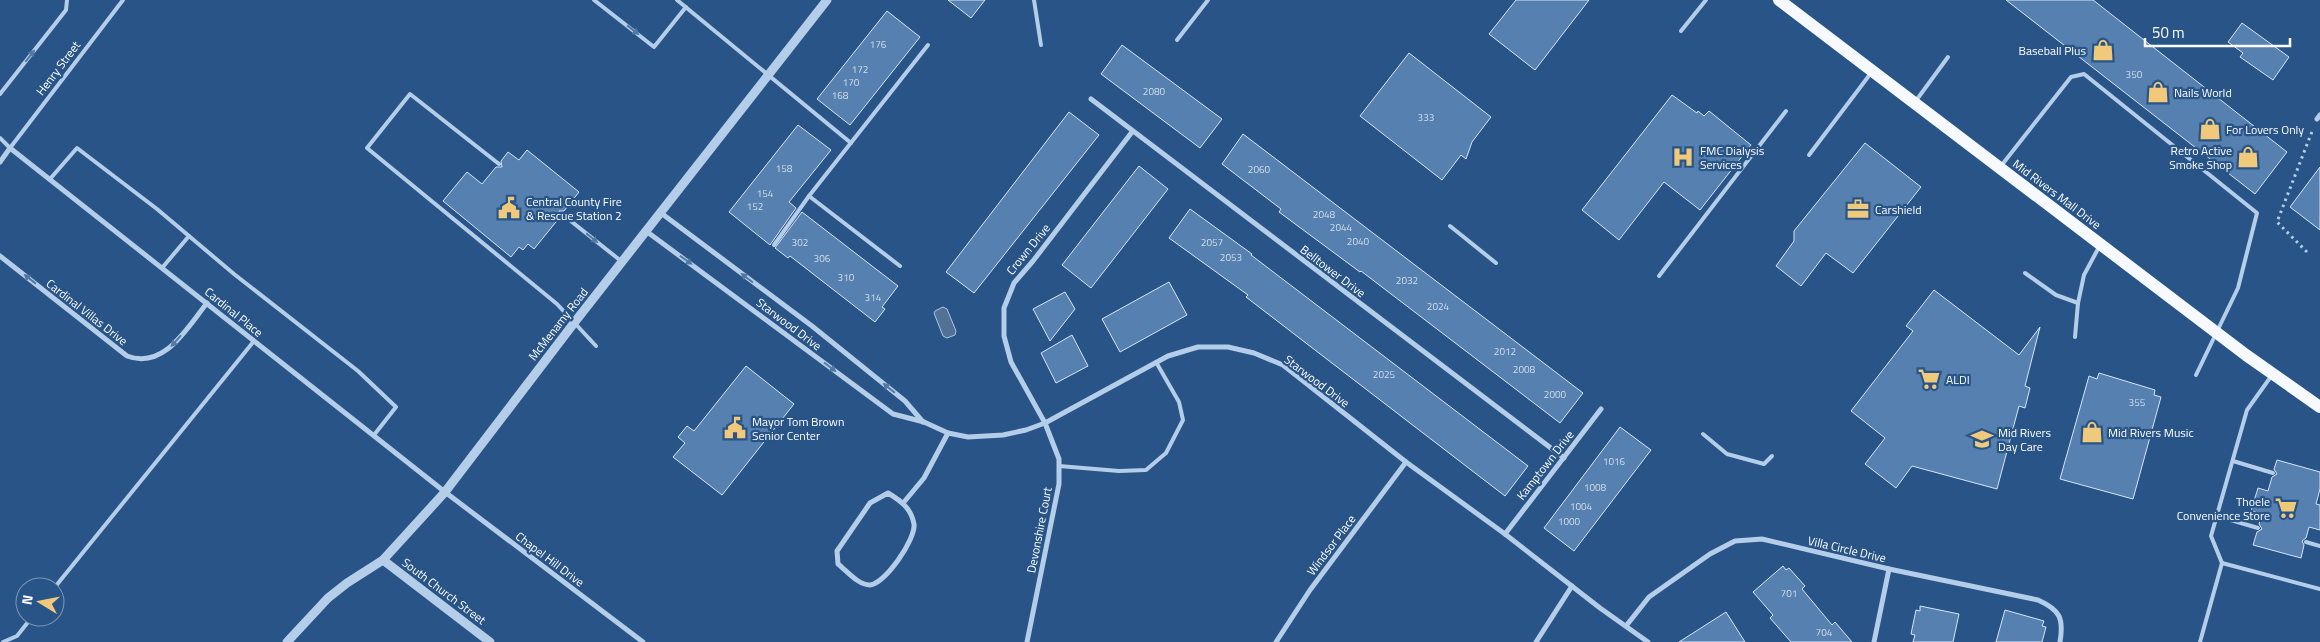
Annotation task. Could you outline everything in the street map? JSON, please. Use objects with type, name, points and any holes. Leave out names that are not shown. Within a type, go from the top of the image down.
[{"type":"main road","name":"Mid Rivers Mall Drive","points":[[1779,0],[2217,333],[2320,407]]},
{"type":"street","name":"McMenamy Road","points":[[287,642],[328,598],[347,583],[383,560],[445,492],[574,323],[827,0]]},
{"type":"street","name":"Belltower Drive","points":[[1090,99],[1564,458]]},
{"type":"street","name":"Crown Drive","points":[[1045,423],[1011,362],[1004,336],[1004,308],[1014,283],[1132,132]]},
{"type":"street","points":[[0,162],[10,148]]},
{"type":"street","name":"Cardinal Place","points":[[10,148],[445,492]]},
{"type":"street","name":"Starwood Drive","points":[[661,213],[828,339],[905,401],[924,422]]},
{"type":"street","name":"Starwood Drive","points":[[646,231],[893,414],[924,422],[948,433],[985,438],[1026,430],[1045,423],[1168,356],[1198,348],[1228,347],[1254,352],[1283,365],[1406,462],[1648,642]]},
{"type":"street","name":"Cardinal Villas Drive","points":[[0,256],[127,356],[136,359],[158,357],[167,351],[208,304]]},
{"type":"street","name":"Kamptown Drive","points":[[1505,534],[1601,409]]},
{"type":"street","name":"Devonshire Court","points":[[1027,642],[1059,484],[1059,459],[1045,423]]},
{"type":"street","points":[[904,502],[924,478],[948,433]]},
{"type":"street","name":"Windsor Place","points":[[1276,642],[1310,590],[1406,462]]},
{"type":"street","name":"Chapel Hill Drive","points":[[445,492],[644,642]]},
{"type":"street","points":[[888,493],[904,502],[914,526],[913,536],[909,543],[881,580],[872,585],[853,577],[838,564],[837,551],[870,503],[888,493]]},
{"type":"street","name":"Villa Circle Drive","points":[[1626,626],[1649,597],[1710,554],[1735,541],[1762,539],[1889,569],[2038,600],[2055,608],[2062,622],[2060,642]]},
{"type":"street","name":"South Church Street","points":[[383,560],[490,642]]},
{"type":"street","points":[[1874,642],[1889,569]]},
{"type":"street","points":[[1536,642],[1572,586]]},
{"type":"lane","points":[[0,94],[66,10],[67,0]]},
{"type":"lane","name":"Henry Street","points":[[10,148],[123,0]]},
{"type":"lane","points":[[594,0],[654,47],[686,7]]},
{"type":"lane","points":[[677,0],[767,76],[851,143]]},
{"type":"lane","points":[[1034,0],[1041,44]]},
{"type":"lane","points":[[1177,40],[1208,0]]},
{"type":"lane","points":[[1681,31],[1706,0]]},
{"type":"lane","points":[[774,244],[809,196],[928,45]]},
{"type":"lane","points":[[1914,103],[1948,57]]},
{"type":"lane","points":[[1809,155],[1872,71]]},
{"type":"lane","points":[[1999,168],[2071,77],[2084,74],[2257,213],[2238,288],[2196,375]]},
{"type":"lane","points":[[499,164],[410,94],[367,148],[557,304],[596,346]]},
{"type":"lane","points":[[1659,276],[1786,111]]},
{"type":"lane","points":[[0,138],[10,148]]},
{"type":"lane","points":[[50,179],[77,148],[189,236],[234,274],[358,371],[396,407],[374,435]]},
{"type":"lane","points":[[809,196],[900,266]]},
{"type":"lane","points":[[562,214],[622,262]]},
{"type":"lane","points":[[1450,226],[1496,263]]},
{"type":"lane","points":[[162,268],[189,236]]},
{"type":"lane","points":[[2075,337],[2078,304],[2084,275],[2100,244]]},
{"type":"lane","points":[[2025,273],[2056,295],[2078,304]]},
{"type":"lane","points":[[63,577],[254,340]]},
{"type":"lane","points":[[1059,466],[1119,471],[1146,470],[1166,453],[1183,420],[1179,402],[1156,362]]},
{"type":"lane","points":[[2200,642],[2222,563],[2211,536],[2247,410],[2272,374]]},
{"type":"lane","points":[[1703,434],[1727,454],[1764,464],[1772,456]]},
{"type":"lane","points":[[2232,461],[2273,473]]},
{"type":"lane","points":[[2217,516],[2258,528]]},
{"type":"lane","points":[[2306,542],[2320,546]]},
{"type":"lane","points":[[2222,563],[2320,589]]},
{"type":"lane","points":[[3,642],[17,636],[24,627]]},
{"type":"path","points":[[2307,252],[2277,222],[2318,117]]},
{"type":"water","points":[[943,307],[947,309],[956,331],[955,335],[947,338],[943,336],[934,313]]},
{"type":"building","points":[[948,0],[985,0],[971,18]]},
{"type":"building","points":[[1516,0],[1589,0],[1535,70],[1489,34]]},
{"type":"building","points":[[2006,0],[2093,0],[2287,152],[2255,194]]},
{"type":"building","points":[[887,11],[920,37],[850,125],[817,99]]},
{"type":"building","points":[[2242,23],[2289,57],[2273,80],[2240,57],[2243,53],[2228,42]]},
{"type":"building","points":[[1122,45],[1222,119],[1200,148],[1101,74]]},
{"type":"building","points":[[1409,53],[1491,117],[1472,142],[1466,159],[1461,155],[1442,180],[1360,116]]},
{"type":"building","name":"FMC Dialysis Services","points":[[1672,95],[1697,113],[1698,111],[1704,116],[1709,111],[1751,145],[1700,210],[1664,182],[1619,240],[1582,210]]},
{"type":"building","points":[[1069,112],[1099,135],[974,293],[946,272]]},
{"type":"building","points":[[798,125],[831,150],[789,202],[796,208],[770,245],[729,212]]},
{"type":"building","points":[[1243,134],[1583,393],[1560,423],[1361,271],[1279,212],[1281,209],[1222,164]]},
{"type":"building","name":"Carshield","points":[[1865,143],[1921,187],[1853,273],[1826,253],[1801,286],[1776,266],[1794,241],[1794,231]]},
{"type":"building","name":"Central County Fire & Rescue Station 2","points":[[527,150],[579,192],[564,211],[559,211],[560,217],[534,249],[528,244],[523,250],[519,247],[511,257],[443,201],[467,172],[482,184],[496,167],[502,167],[501,161],[508,152],[519,160]]},
{"type":"building","points":[[1139,166],[1168,189],[1091,288],[1062,265]]},
{"type":"building","points":[[2320,167],[2320,230],[2290,207]]},
{"type":"building","points":[[1190,209],[1252,254],[1528,466],[1505,496],[1246,297],[1248,295],[1169,238]]},
{"type":"building","points":[[802,212],[898,286],[882,307],[885,309],[875,322],[790,256],[788,258],[775,248]]},
{"type":"building","points":[[1169,282],[1187,315],[1120,352],[1102,319]]},
{"type":"building","name":"ALDI","points":[[1934,290],[2019,355],[2040,327],[2025,386],[2030,388],[2025,408],[2019,406],[1997,489],[1912,466],[1896,488],[1865,464],[1885,438],[1851,411],[1913,331],[1906,326]]},
{"type":"building","points":[[1065,292],[1075,309],[1050,341],[1033,309]]},
{"type":"building","points":[[1072,335],[1088,366],[1056,383],[1041,353]]},
{"type":"building","name":"Mayor Tom Brown Senior Center","points":[[746,366],[794,404],[722,495],[673,457],[685,443],[678,437],[687,426],[694,431]]},
{"type":"building","points":[[2099,373],[2155,390],[2154,395],[2161,397],[2133,499],[2060,479],[2089,376],[2097,379]]},
{"type":"building","points":[[1620,427],[1651,450],[1574,551],[1544,528]]},
{"type":"building","points":[[2277,460],[2320,472],[2320,489],[2316,504],[2320,505],[2320,530],[2309,527],[2306,538],[2302,541],[2304,545],[2301,558],[2253,545],[2257,532],[2262,529],[2259,524],[2262,514],[2251,511],[2258,488],[2268,491],[2272,477],[2277,474],[2274,469]]},
{"type":"building","points":[[1783,566],[1786,570],[1789,568],[1805,586],[1802,589],[1832,625],[1835,622],[1852,642],[1791,642],[1770,618],[1773,615],[1753,592]]},
{"type":"building","points":[[1920,606],[1959,614],[1953,642],[1913,642],[1915,635],[1911,634],[1916,610],[1920,611]]},
{"type":"building","points":[[2005,610],[2044,621],[2042,626],[2046,627],[2042,642],[1996,642]]},
{"type":"building","points":[[1726,612],[1745,642],[1679,642]]},
{"type":"place","name":"Baseball Plus","points":[[2103,50]]},
{"type":"place","name":"Nails World","points":[[2158,92]]},
{"type":"place","name":"For Lovers Only","points":[[2210,129]]},
{"type":"place","name":"FMC Dialysis Services","points":[[1683,157]]},
{"type":"place","name":"Retro Active Smoke Shop","points":[[2248,157]]},
{"type":"place","name":"Central County Fire & Rescue Station 2","points":[[509,208]]},
{"type":"place","name":"Carshield","points":[[1858,209]]},
{"type":"place","name":"ALDI","points":[[1929,379]]},
{"type":"place","name":"Mayor Tom Brown Senior Center","points":[[735,428]]},
{"type":"place","name":"Mid Rivers Music","points":[[2092,432]]},
{"type":"place","name":"Mid Rivers Day Care","points":[[1982,439]]},
{"type":"place","name":"Thoele Convenience Store","points":[[2286,508]]}]
